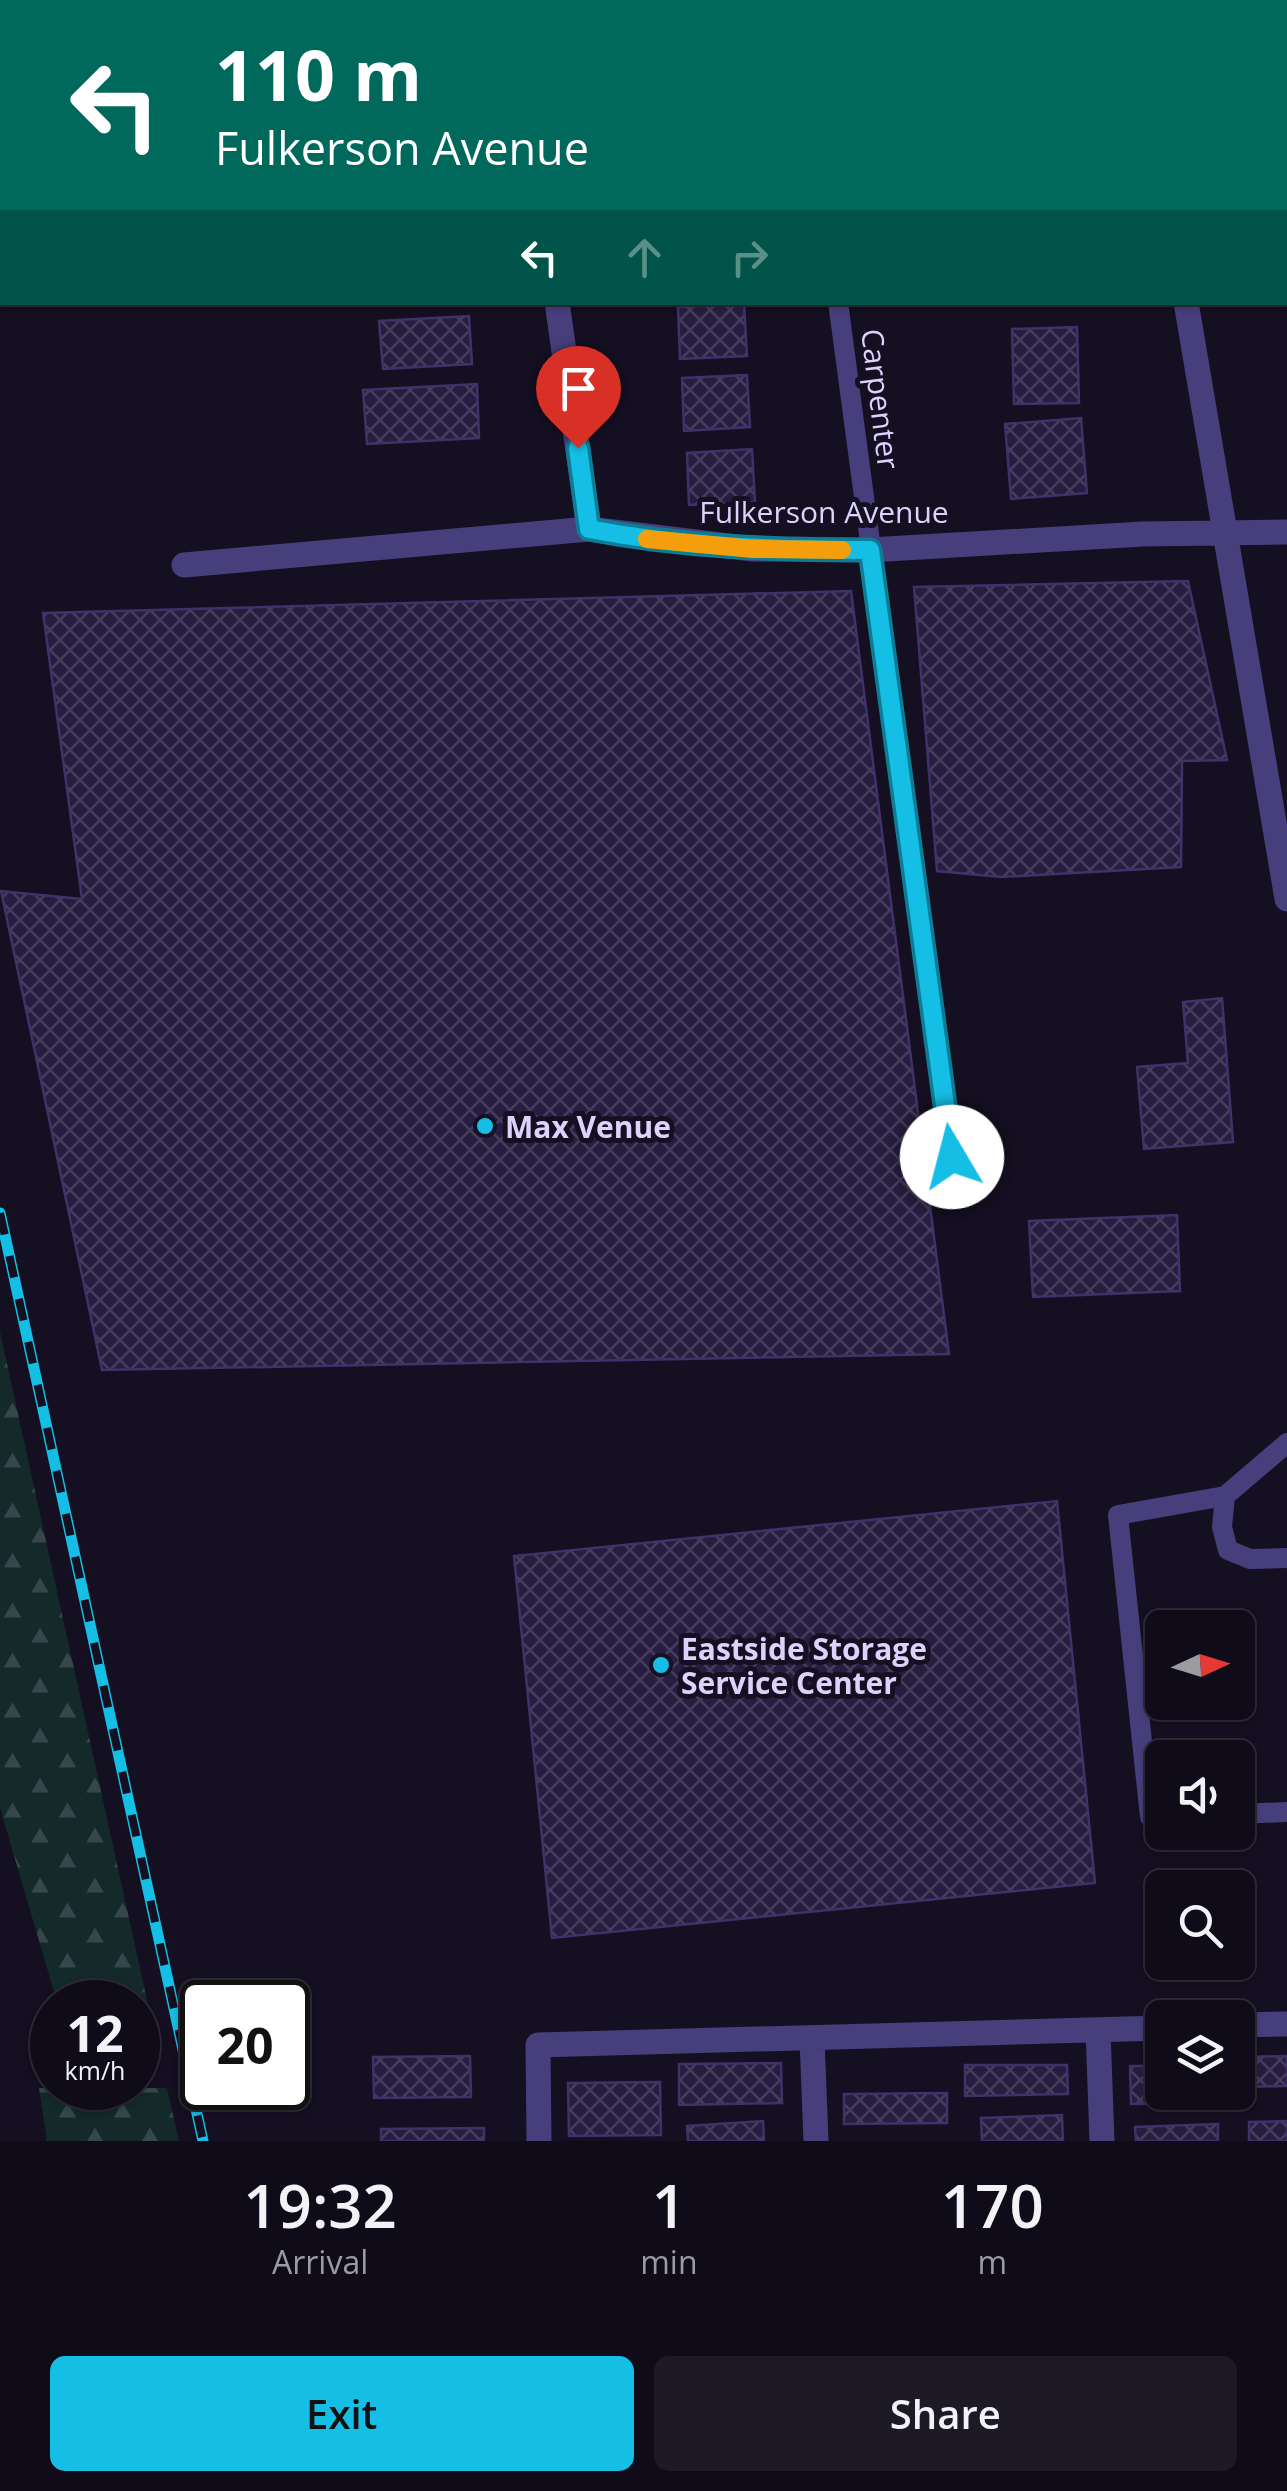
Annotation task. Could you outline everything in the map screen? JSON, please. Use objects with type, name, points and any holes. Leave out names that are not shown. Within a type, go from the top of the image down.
[{"type":"street","points":[[557,305],[589,529]]},
{"type":"street","points":[[1187,305],[1287,899]]},
{"type":"street","name":"Fulkerson Avenue","points":[[184,565],[589,529],[643,539],[753,549],[870,550],[1287,532]]},
{"type":"street","points":[[1255,2025],[1287,2024]]},
{"type":"street","points":[[538,2141],[538,2045],[1145,2029]]},
{"type":"street","points":[[1098,2030],[1102,2141]]},
{"type":"street","points":[[812,2039],[816,2141]]},
{"type":"lane","name":"Carpenter","points":[[838,305],[952,1157]]},
{"type":"lane","points":[[1145,1771],[1118,1515],[1225,1496],[1287,1444]]},
{"type":"lane","points":[[1225,1496],[1222,1527],[1228,1550],[1250,1559],[1287,1558]]},
{"type":"lane","points":[[1255,1813],[1287,1812]]},
{"type":"green space","points":[[0,1332],[143,1980],[51,1980],[0,1808]]},
{"type":"green space","points":[[160,2088],[167,2088],[179,2141],[47,2141],[42,2110],[160,2110]]},
{"type":"building","points":[[744,305],[747,356],[680,359],[678,307]]},
{"type":"building","points":[[469,316],[472,364],[383,369],[379,321]]},
{"type":"building","points":[[1077,327],[1079,403],[1014,404],[1012,329]]},
{"type":"building","points":[[747,375],[750,427],[684,431],[682,378]]},
{"type":"building","points":[[477,384],[479,438],[367,444],[363,390]]},
{"type":"building","points":[[1081,418],[1087,493],[1011,499],[1005,424]]},
{"type":"building","points":[[752,449],[755,502],[689,505],[687,453]]},
{"type":"building","points":[[1188,581],[1227,760],[1182,761],[1181,867],[1001,877],[937,871],[914,587]]},
{"type":"building","name":"Max Venue","points":[[851,591],[949,1354],[102,1370],[1,891],[82,899],[43,613]]},
{"type":"building","points":[[1222,998],[1233,1142],[1144,1149],[1137,1067],[1188,1063],[1183,1002]]},
{"type":"building","points":[[1177,1215],[1180,1291],[1033,1297],[1029,1221]]},
{"type":"building","points":[[1057,1501],[1095,1883],[552,1938],[514,1556]]},
{"type":"building","points":[[470,2056],[471,2097],[374,2098],[373,2057]]},
{"type":"building","points":[[1287,2056],[1287,2086],[1255,2087],[1255,2057]]},
{"type":"building","points":[[781,2063],[782,2103],[679,2105],[679,2064]]},
{"type":"building","points":[[965,2065],[1067,2065],[1068,2094],[965,2096]]},
{"type":"building","points":[[1130,2066],[1145,2066],[1145,2104],[1131,2104]]},
{"type":"building","points":[[660,2082],[661,2135],[569,2136],[568,2083]]},
{"type":"building","points":[[947,2093],[947,2123],[844,2124],[844,2094]]},
{"type":"building","points":[[1062,2115],[1063,2141],[982,2141],[981,2118]]},
{"type":"building","points":[[763,2121],[764,2141],[688,2141],[687,2126]]},
{"type":"building","points":[[1287,2121],[1287,2141],[1249,2141],[1249,2122]]},
{"type":"building","points":[[1218,2124],[1218,2141],[1136,2141],[1135,2127]]},
{"type":"building","points":[[484,2128],[484,2141],[381,2141],[381,2129]]},
{"type":"railway","points":[[0,1213],[203,2141]]},
{"type":"slow traffic","points":[[647,539],[753,549],[842,550]]},
{"type":"place","name":"Max Venue","points":[[485,1126]]},
{"type":"place","name":"Eastside Storage Service Center","points":[[661,1665]]},
{"type":"route","points":[[578,448],[589,529],[643,539],[753,549],[870,550],[952,1157]]}]
